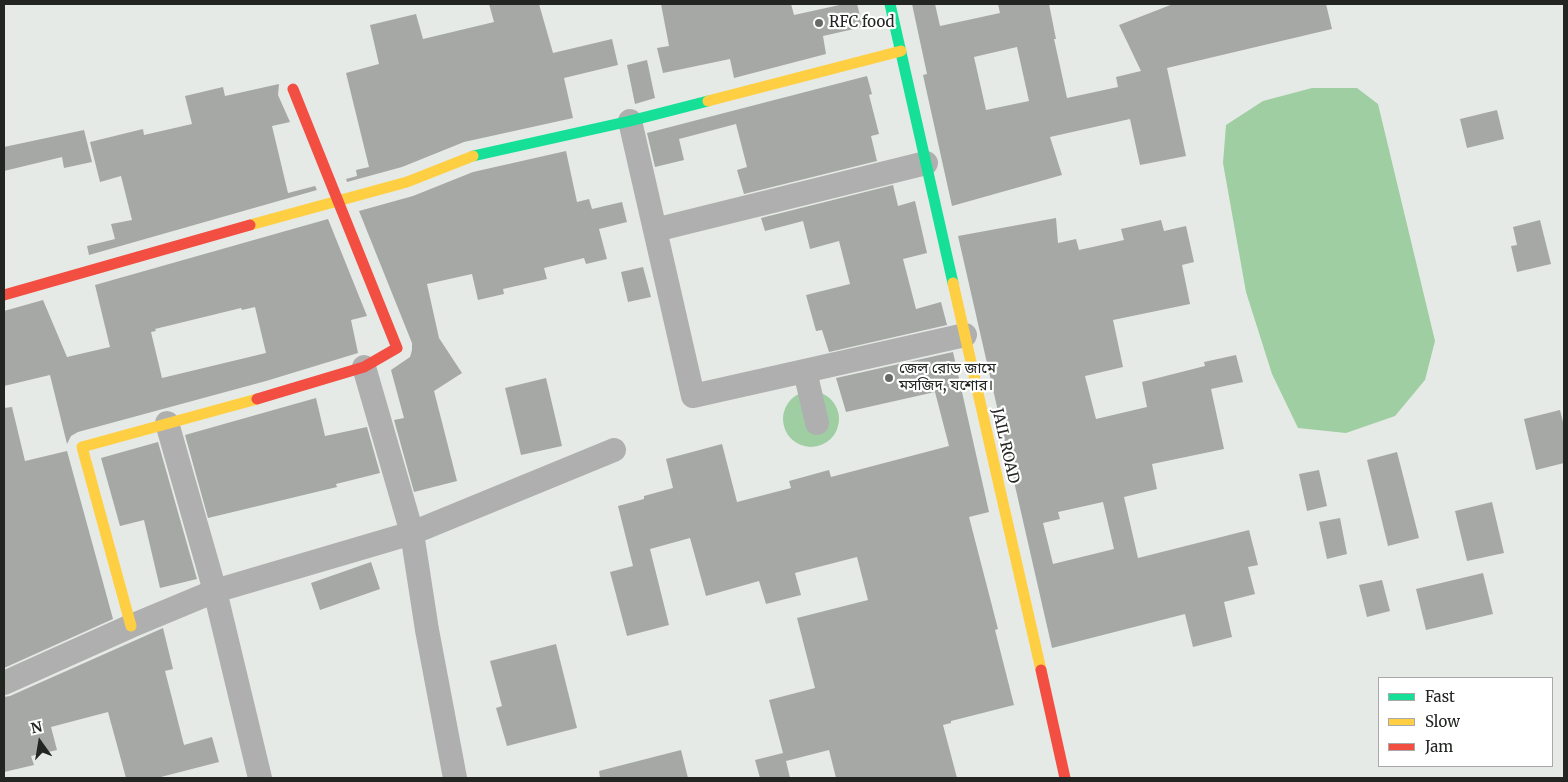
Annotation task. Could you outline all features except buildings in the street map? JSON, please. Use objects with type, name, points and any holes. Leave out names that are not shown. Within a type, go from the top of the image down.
[{"type":"main road","name":"JAIL ROAD","points":[[890,4],[1065,778]]},
{"type":"main road","points":[[4,295],[407,182],[468,157],[630,121],[901,51]]},
{"type":"main road","points":[[131,626],[82,447],[270,396],[364,367],[397,348],[294,89]]},
{"type":"street","points":[[630,121],[693,396],[965,335]]},
{"type":"street","points":[[655,230],[926,163]]},
{"type":"street","points":[[364,367],[412,534],[427,630],[455,778]]},
{"type":"street","points":[[806,371],[817,423]]},
{"type":"street","points":[[167,423],[215,590],[260,778]]},
{"type":"street","points":[[4,683],[215,590],[412,534],[614,450]]},
{"type":"shaded area","points":[[1312,88],[1357,88],[1378,104],[1435,341],[1425,380],[1395,416],[1346,433],[1298,428],[1272,374],[1246,292],[1223,163],[1226,125],[1263,101]]},
{"type":"shaded area","points":[[805,391],[817,391],[831,399],[839,413],[837,430],[831,439],[817,447],[805,447],[795,442],[788,435],[783,425],[783,413],[788,403],[795,396]]},
{"type":"traffic: fast","points":[[890,4],[953,283]]},
{"type":"traffic: fast","points":[[473,156],[630,121],[708,101]]},
{"type":"traffic: slow","points":[[708,101],[901,51]]},
{"type":"traffic: slow","points":[[250,225],[407,182],[473,156]]},
{"type":"traffic: slow","points":[[953,283],[1041,670]]},
{"type":"traffic: slow","points":[[131,626],[82,447],[257,399]]},
{"type":"traffic: jam","points":[[257,399],[364,367],[397,348],[293,89]]},
{"type":"traffic: jam","points":[[4,295],[250,225]]},
{"type":"traffic: jam","points":[[1041,670],[1065,778]]},
{"type":"place","name":"RFC food","points":[[819,23]]},
{"type":"place","name":"জেল রোড জামে মসজিদ, যশোর।","points":[[889,378]]}]
